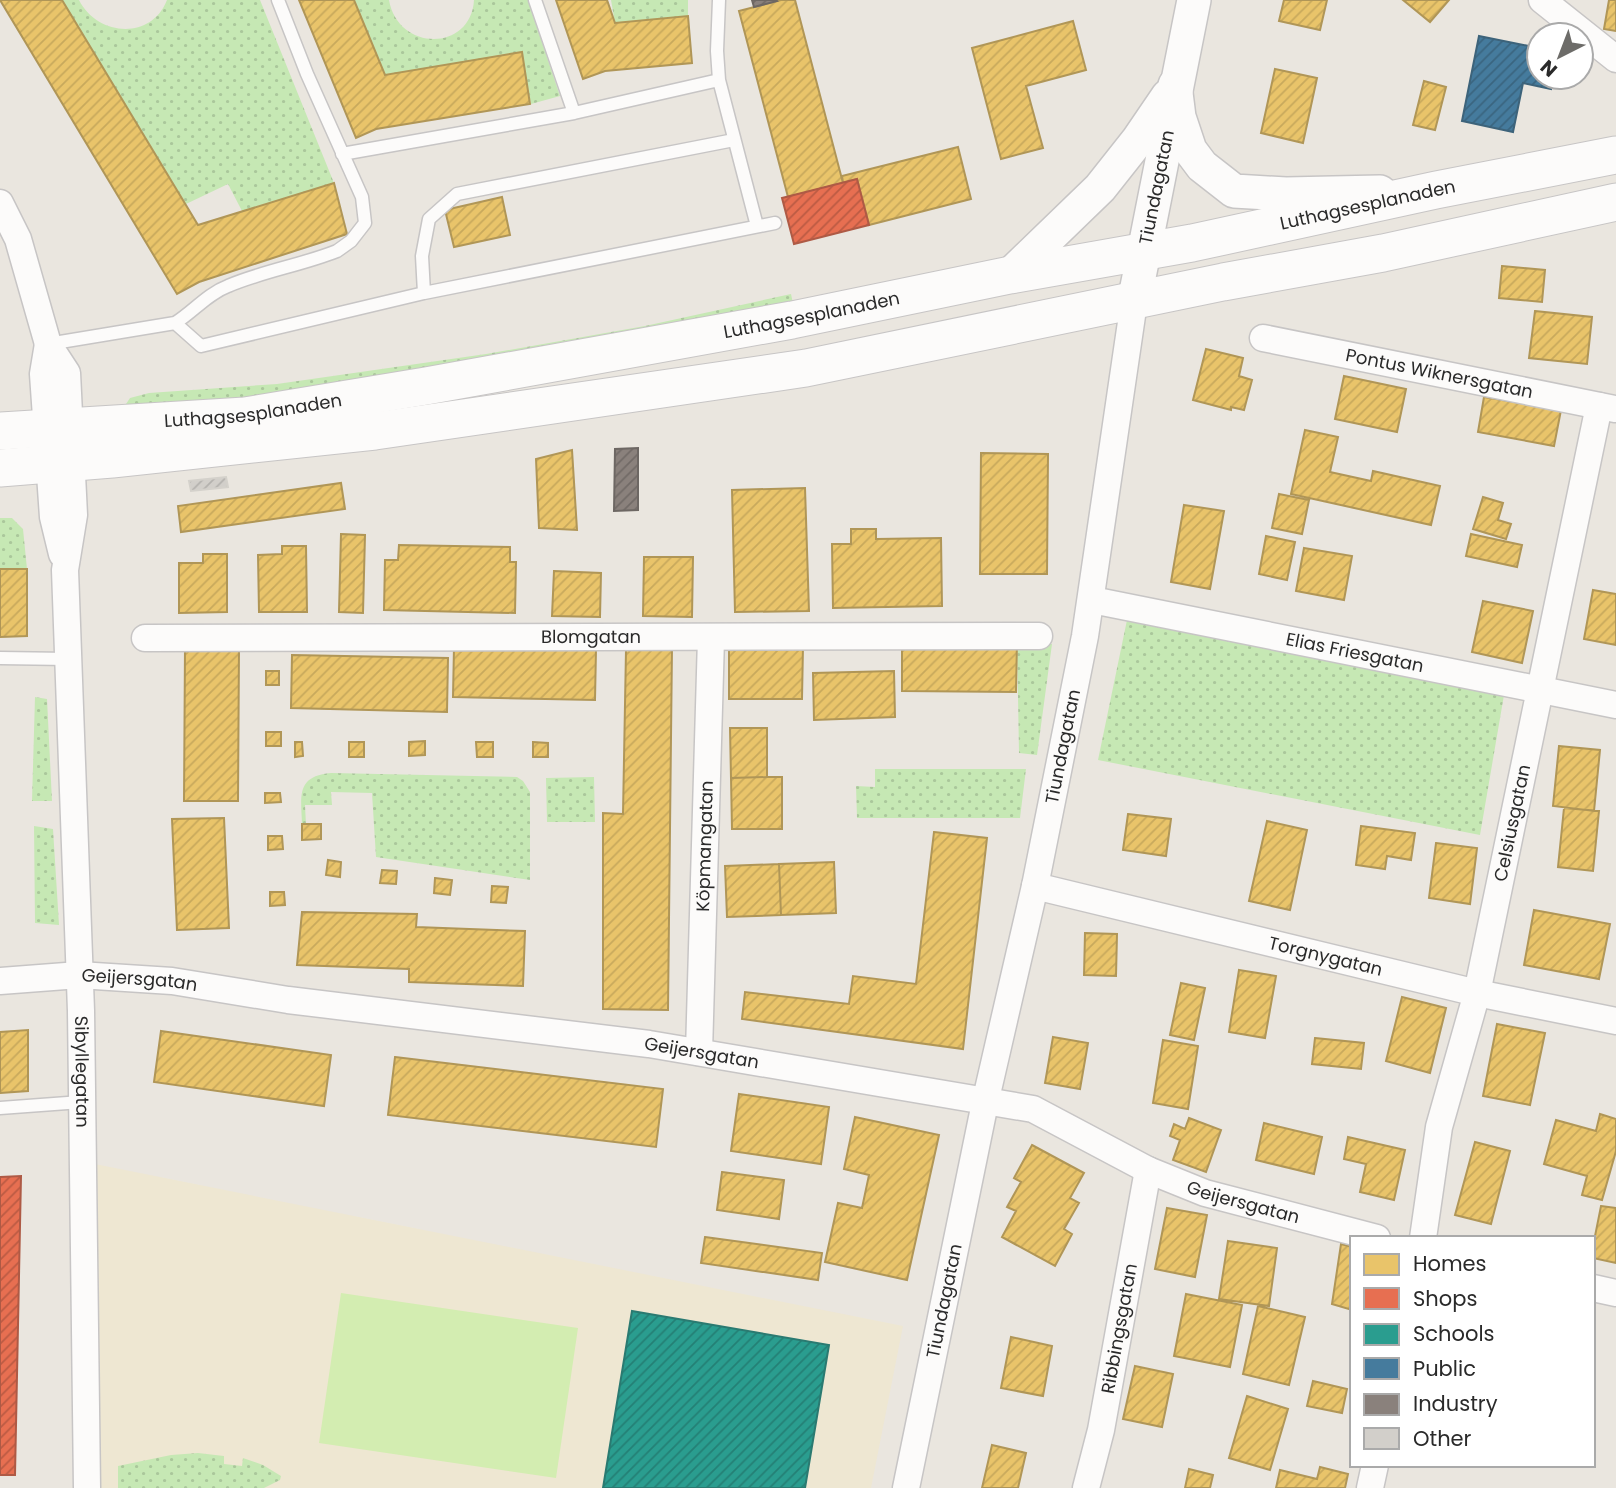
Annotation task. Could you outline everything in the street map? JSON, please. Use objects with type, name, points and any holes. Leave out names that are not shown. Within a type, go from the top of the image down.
[{"type":"main road","name":"Luthagsesplanaden","points":[[0,468],[59,446],[271,412],[792,320],[1010,275],[1144,252],[1616,155]]},
{"type":"main road","name":"Luthagsesplanaden","points":[[0,431],[59,446],[375,430],[806,368],[1223,282],[1383,253],[1616,202]]},
{"type":"street","name":"Tiundagatan","points":[[906,1488],[985,1103],[1035,886],[1092,600],[1134,302],[1194,0]]},
{"type":"street","points":[[1542,0],[1616,59]]},
{"type":"street","points":[[1175,85],[1179,117],[1190,150],[1202,166],[1234,191],[1286,194],[1436,190]]},
{"type":"street","points":[[1010,275],[1100,188],[1138,140],[1175,85]]},
{"type":"street","name":"Sibyllegatan","points":[[0,203],[18,239],[48,344],[67,373],[53,517],[65,570],[79,975],[87,1488]]},
{"type":"street","name":"Pontus Wiknersgatan","points":[[1263,338],[1607,408]]},
{"type":"street","name":"Celsiusgatan","points":[[1423,1236],[1439,1127],[1477,993],[1541,690],[1607,408]]},
{"type":"street","name":"Elias Friesgatan","points":[[1092,600],[1616,705]]},
{"type":"street","name":"Blomgatan","points":[[145,638],[1038,636]]},
{"type":"street","name":"Köpmangatan","points":[[699,1052],[711,638]]},
{"type":"street","name":"Torgnygatan","points":[[1035,886],[1477,993],[1616,1021]]},
{"type":"street","name":"Geijersgatan","points":[[0,981],[79,975],[173,981],[288,1000],[649,1044],[1033,1109],[1148,1170],[1206,1193],[1369,1236]]},
{"type":"street","name":"Ribbingsgatan","points":[[1086,1488],[1101,1430],[1148,1170]]},
{"type":"street","points":[[1595,1288],[1616,1293]]},
{"type":"street","points":[[1370,1488],[1375,1467]]},
{"type":"lane","points":[[48,344],[175,323],[195,311],[210,295],[228,286],[337,251],[351,241],[365,223],[362,197],[278,0]]},
{"type":"lane","points":[[535,0],[574,113]]},
{"type":"lane","points":[[719,0],[719,80],[757,226]]},
{"type":"lane","points":[[342,155],[574,113],[719,80]]},
{"type":"lane","points":[[424,293],[422,256],[429,219],[457,194],[734,140]]},
{"type":"lane","points":[[175,323],[201,346],[424,293],[775,223]]},
{"type":"lane","points":[[0,658],[68,659]]},
{"type":"lane","points":[[0,1108],[81,1102]]},
{"type":"shaded area","points":[[95,1164],[903,1326],[871,1488],[101,1488]]},
{"type":"green space","points":[[62,0],[79,0],[87,12],[98,21],[124,29],[137,28],[149,22],[167,0],[260,0],[334,183],[242,211],[228,184],[186,204]]},
{"type":"green space","points":[[354,0],[389,0],[395,17],[406,29],[419,37],[434,39],[448,37],[461,29],[470,17],[474,0],[528,0],[560,96],[531,104],[521,52],[385,75]]},
{"type":"green space","points":[[611,0],[688,0],[688,16],[615,23]]},
{"type":"green space","points":[[791,294],[794,308],[288,395],[127,410],[126,404],[130,398],[149,393],[277,384],[486,354],[645,326]]},
{"type":"green space","points":[[0,518],[12,518],[23,529],[27,569],[0,569]]},
{"type":"green space","points":[[1127,620],[1504,695],[1480,835],[1098,760]]},
{"type":"green space","points":[[1017,641],[1052,644],[1037,755],[1019,753]]},
{"type":"green space","points":[[35,697],[47,699],[52,801],[32,801]]},
{"type":"green space","points":[[875,769],[1026,769],[1020,818],[857,818],[856,786],[875,787]]},
{"type":"green space","points":[[331,773],[517,777],[530,792],[530,880],[376,857],[372,793],[331,792],[332,805],[305,805],[306,825],[302,824],[302,796],[306,783],[312,778]]},
{"type":"green space","points":[[594,777],[595,822],[547,822],[546,778]]},
{"type":"green space","points":[[34,826],[53,829],[59,925],[35,923]]},
{"type":"green space","points":[[341,1293],[578,1328],[556,1478],[319,1443]]},
{"type":"green space","points":[[198,1453],[224,1456],[224,1464],[242,1466],[243,1458],[263,1465],[281,1476],[280,1480],[264,1488],[118,1488],[118,1466],[171,1455]]},
{"type":"building: Homes","points":[[0,0],[62,0],[198,225],[334,183],[347,234],[199,282],[177,294]]},
{"type":"building: Homes","points":[[299,0],[354,0],[385,75],[522,52],[530,104],[376,129],[356,138]]},
{"type":"building: Homes","points":[[556,0],[607,0],[615,23],[688,16],[692,63],[605,71],[583,79]]},
{"type":"building: Homes","points":[[781,0],[795,0],[843,183],[788,197],[739,11]]},
{"type":"building: Homes","points":[[1284,0],[1327,0],[1320,30],[1279,21]]},
{"type":"building: Homes","points":[[1403,0],[1449,0],[1430,22]]},
{"type":"building: Homes","points":[[1609,0],[1616,0],[1616,31],[1604,29]]},
{"type":"building: Homes","points":[[1073,21],[1086,70],[1026,86],[1043,148],[1001,159],[972,48]]},
{"type":"building: Homes","points":[[1275,69],[1317,78],[1303,143],[1261,133]]},
{"type":"building: Homes","points":[[1424,81],[1446,87],[1435,130],[1413,125]]},
{"type":"building: Homes","points":[[958,147],[971,199],[869,225],[857,179],[843,183],[842,176]]},
{"type":"building: Homes","points":[[502,197],[510,235],[454,247],[445,210]]},
{"type":"building: Homes","points":[[1502,266],[1545,270],[1542,302],[1499,298]]},
{"type":"building: Homes","points":[[1535,311],[1592,317],[1587,364],[1529,358]]},
{"type":"building: Homes","points":[[1206,349],[1243,358],[1239,376],[1252,380],[1244,410],[1231,407],[1231,410],[1193,400]]},
{"type":"building: Homes","points":[[1344,376],[1406,389],[1397,432],[1335,419]]},
{"type":"building: Homes","points":[[1484,397],[1561,410],[1554,446],[1478,432]]},
{"type":"building: Homes","points":[[1305,430],[1338,437],[1330,472],[1371,481],[1373,471],[1440,486],[1431,525],[1291,494]]},
{"type":"building: Homes","points":[[572,450],[577,530],[539,528],[536,459]]},
{"type":"building: Homes","points":[[981,453],[1048,454],[1047,574],[980,574]]},
{"type":"building: Homes","points":[[341,483],[345,509],[181,532],[178,506]]},
{"type":"building: Homes","points":[[805,488],[809,611],[735,612],[732,490]]},
{"type":"building: Homes","points":[[1279,494],[1309,500],[1302,534],[1272,528]]},
{"type":"building: Homes","points":[[1483,497],[1503,503],[1498,520],[1511,524],[1506,539],[1473,529]]},
{"type":"building: Homes","points":[[1184,505],[1224,511],[1210,589],[1171,582]]},
{"type":"building: Homes","points":[[851,529],[876,529],[876,539],[941,538],[942,606],[833,608],[832,544],[851,544]]},
{"type":"building: Homes","points":[[341,534],[365,535],[363,613],[339,612]]},
{"type":"building: Homes","points":[[1471,534],[1522,545],[1517,567],[1466,556]]},
{"type":"building: Homes","points":[[1266,536],[1295,542],[1287,580],[1259,574]]},
{"type":"building: Homes","points":[[399,545],[510,547],[510,562],[516,562],[515,613],[384,610],[385,560],[398,560]]},
{"type":"building: Homes","points":[[282,546],[306,546],[307,612],[259,612],[258,555],[282,554]]},
{"type":"building: Homes","points":[[1304,548],[1352,556],[1344,600],[1296,591]]},
{"type":"building: Homes","points":[[203,554],[227,554],[227,612],[179,613],[179,563],[203,563]]},
{"type":"building: Homes","points":[[644,557],[693,557],[692,617],[643,616]]},
{"type":"building: Homes","points":[[0,569],[27,569],[27,636],[0,637]]},
{"type":"building: Homes","points":[[554,571],[601,573],[600,617],[552,616]]},
{"type":"building: Homes","points":[[1593,590],[1616,594],[1616,645],[1584,639]]},
{"type":"building: Homes","points":[[1483,601],[1533,611],[1522,663],[1472,652]]},
{"type":"building: Homes","points":[[902,641],[1017,641],[1016,692],[902,691]]},
{"type":"building: Homes","points":[[729,646],[803,646],[802,699],[729,699]]},
{"type":"building: Homes","points":[[454,647],[596,649],[595,700],[453,697]]},
{"type":"building: Homes","points":[[672,647],[668,1010],[603,1009],[603,813],[623,814],[626,650]]},
{"type":"building: Homes","points":[[185,648],[239,648],[238,801],[184,801]]},
{"type":"building: Homes","points":[[292,655],[448,658],[447,712],[291,708]]},
{"type":"building: Homes","points":[[266,671],[279,671],[279,685],[266,685]]},
{"type":"building: Homes","points":[[894,671],[895,717],[814,720],[813,673]]},
{"type":"building: Homes","points":[[730,728],[767,728],[767,777],[731,778]]},
{"type":"building: Homes","points":[[266,732],[281,732],[281,746],[266,746]]},
{"type":"building: Homes","points":[[425,741],[425,755],[409,756],[409,742]]},
{"type":"building: Homes","points":[[295,742],[302,742],[303,756],[295,757]]},
{"type":"building: Homes","points":[[349,742],[364,742],[364,757],[349,757]]},
{"type":"building: Homes","points":[[476,742],[493,742],[493,757],[477,757]]},
{"type":"building: Homes","points":[[533,742],[548,743],[548,757],[533,757]]},
{"type":"building: Homes","points":[[1559,746],[1600,750],[1594,811],[1553,806]]},
{"type":"building: Homes","points":[[782,777],[782,829],[732,829],[731,778]]},
{"type":"building: Homes","points":[[265,793],[280,793],[281,802],[265,803]]},
{"type":"building: Homes","points":[[1564,808],[1599,811],[1593,871],[1558,867]]},
{"type":"building: Homes","points":[[1128,814],[1171,819],[1166,856],[1123,850]]},
{"type":"building: Homes","points":[[224,818],[229,928],[177,930],[172,819]]},
{"type":"building: Homes","points":[[1267,821],[1307,830],[1290,910],[1249,901]]},
{"type":"building: Homes","points":[[302,824],[321,824],[321,839],[302,840]]},
{"type":"building: Homes","points":[[1361,826],[1415,833],[1411,860],[1387,856],[1385,869],[1356,865]]},
{"type":"building: Homes","points":[[934,832],[987,838],[963,1049],[742,1019],[745,992],[849,1004],[853,976],[916,984]]},
{"type":"building: Homes","points":[[268,836],[282,836],[283,849],[268,850]]},
{"type":"building: Homes","points":[[1436,843],[1477,848],[1470,904],[1429,898]]},
{"type":"building: Homes","points":[[328,860],[341,862],[340,877],[326,875]]},
{"type":"building: Homes","points":[[834,862],[836,913],[781,915],[779,864]]},
{"type":"building: Homes","points":[[779,864],[781,915],[727,917],[725,866]]},
{"type":"building: Homes","points":[[382,870],[397,871],[396,884],[380,883]]},
{"type":"building: Homes","points":[[435,878],[452,880],[450,895],[434,893]]},
{"type":"building: Homes","points":[[492,886],[508,887],[506,903],[491,902]]},
{"type":"building: Homes","points":[[270,892],[284,892],[285,905],[270,906]]},
{"type":"building: Homes","points":[[1534,910],[1610,924],[1599,979],[1524,965]]},
{"type":"building: Homes","points":[[302,912],[417,914],[416,927],[525,931],[523,986],[409,982],[409,969],[297,965]]},
{"type":"building: Homes","points":[[1085,933],[1117,934],[1116,976],[1084,975]]},
{"type":"building: Homes","points":[[1239,970],[1276,976],[1265,1038],[1229,1032]]},
{"type":"building: Homes","points":[[1181,983],[1205,988],[1194,1040],[1170,1035]]},
{"type":"building: Homes","points":[[1402,997],[1446,1008],[1430,1073],[1386,1061]]},
{"type":"building: Homes","points":[[1497,1024],[1545,1033],[1530,1105],[1483,1096]]},
{"type":"building: Homes","points":[[28,1030],[28,1091],[0,1093],[0,1032]]},
{"type":"building: Homes","points":[[161,1031],[331,1055],[324,1106],[154,1082]]},
{"type":"building: Homes","points":[[1053,1037],[1088,1043],[1080,1089],[1045,1083]]},
{"type":"building: Homes","points":[[1315,1038],[1364,1043],[1361,1069],[1312,1064]]},
{"type":"building: Homes","points":[[1163,1040],[1198,1046],[1188,1109],[1153,1103]]},
{"type":"building: Homes","points":[[395,1057],[663,1089],[656,1147],[388,1115]]},
{"type":"building: Homes","points":[[739,1094],[829,1107],[821,1164],[731,1151]]},
{"type":"building: Homes","points":[[1600,1114],[1616,1119],[1616,1151],[1602,1200],[1582,1195],[1587,1176],[1544,1164],[1556,1120],[1596,1131]]},
{"type":"building: Homes","points":[[855,1117],[939,1135],[907,1280],[825,1262],[838,1203],[862,1208],[869,1175],[844,1169]]},
{"type":"building: Homes","points":[[1189,1118],[1221,1130],[1206,1172],[1173,1160],[1180,1140],[1170,1136],[1174,1124],[1185,1129]]},
{"type":"building: Homes","points":[[1264,1123],[1322,1137],[1314,1174],[1256,1160]]},
{"type":"building: Homes","points":[[1348,1137],[1405,1150],[1394,1200],[1360,1192],[1366,1164],[1344,1159]]},
{"type":"building: Homes","points":[[1475,1142],[1510,1151],[1491,1224],[1455,1215]]},
{"type":"building: Homes","points":[[1032,1145],[1084,1173],[1070,1198],[1079,1203],[1064,1229],[1072,1234],[1055,1266],[1002,1237],[1016,1211],[1007,1207],[1021,1182],[1014,1178]]},
{"type":"building: Homes","points":[[722,1172],[784,1180],[779,1219],[717,1210]]},
{"type":"building: Homes","points":[[1601,1206],[1616,1208],[1616,1263],[1595,1258],[1595,1236]]},
{"type":"building: Homes","points":[[1167,1208],[1207,1215],[1195,1277],[1155,1269]]},
{"type":"building: Homes","points":[[705,1237],[822,1253],[818,1280],[701,1263]]},
{"type":"building: Homes","points":[[1228,1241],[1277,1248],[1269,1306],[1219,1299]]},
{"type":"building: Homes","points":[[1341,1244],[1350,1246],[1350,1309],[1332,1304]]},
{"type":"building: Homes","points":[[1186,1294],[1242,1305],[1230,1367],[1174,1356]]},
{"type":"building: Homes","points":[[1258,1306],[1305,1317],[1289,1385],[1243,1374]]},
{"type":"building: Homes","points":[[1011,1337],[1052,1346],[1043,1396],[1001,1388]]},
{"type":"building: Homes","points":[[1135,1366],[1173,1374],[1162,1427],[1123,1419]]},
{"type":"building: Homes","points":[[1313,1381],[1347,1389],[1342,1413],[1307,1406]]},
{"type":"building: Homes","points":[[1247,1396],[1288,1409],[1270,1470],[1229,1458]]},
{"type":"building: Homes","points":[[992,1445],[1026,1453],[1018,1488],[982,1488]]},
{"type":"building: Homes","points":[[1320,1467],[1348,1474],[1345,1488],[1276,1488],[1280,1470],[1317,1479]]},
{"type":"building: Homes","points":[[1189,1469],[1213,1475],[1210,1488],[1185,1488]]},
{"type":"building: Shops","points":[[857,179],[869,225],[794,244],[782,198]]},
{"type":"building: Shops","points":[[21,1176],[15,1475],[0,1475],[0,1177]]},
{"type":"building: Schools","points":[[632,1311],[829,1345],[805,1488],[603,1488]]},
{"type":"building: Public","points":[[1479,36],[1525,45],[1525,83],[1513,132],[1462,121]]},
{"type":"building: Industry","points":[[752,0],[776,0],[777,1],[754,7]]},
{"type":"building: Industry","points":[[638,448],[638,510],[614,511],[615,449]]},
{"type":"building: Other","points":[[226,477],[228,487],[191,491],[189,481]]}]
